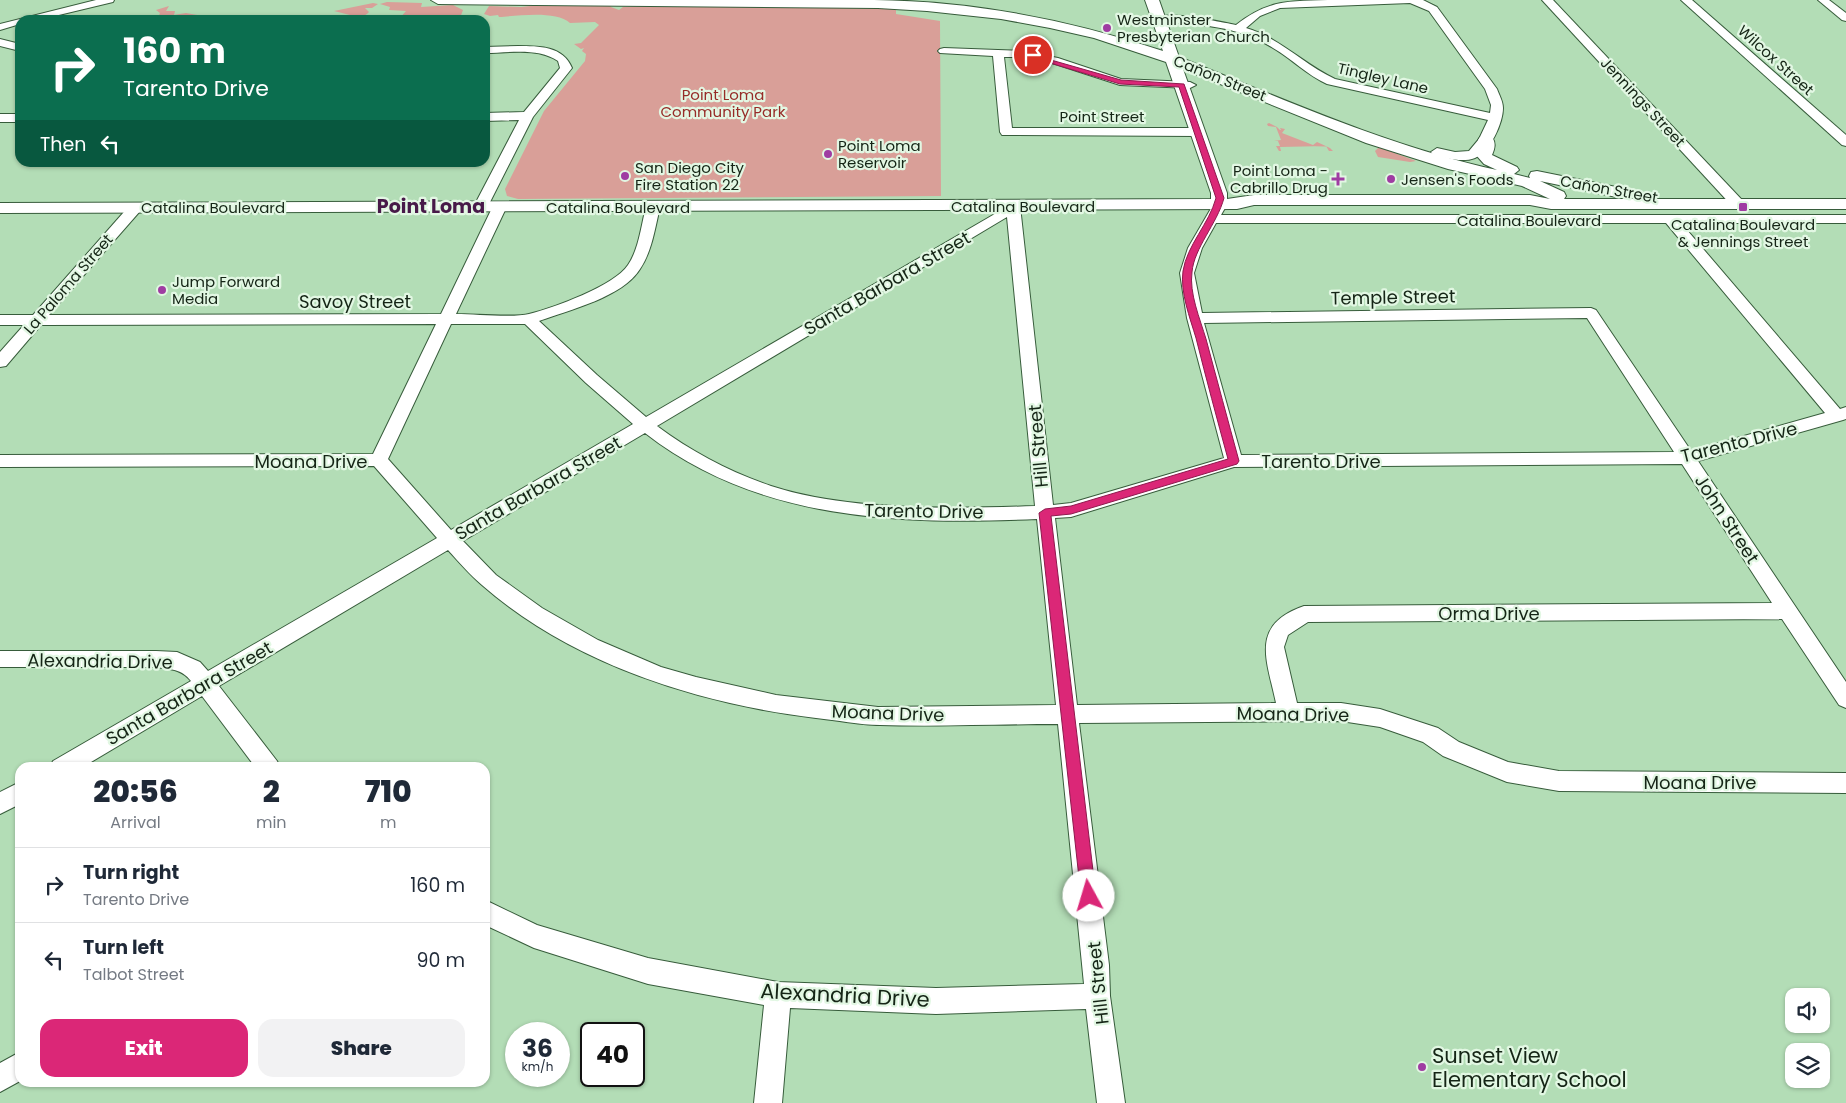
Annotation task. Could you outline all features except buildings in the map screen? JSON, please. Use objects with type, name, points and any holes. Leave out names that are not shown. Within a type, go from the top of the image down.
[{"type":"main road","name":"Cañon Street","points":[[438,0],[728,1],[878,4],[970,11],[1024,18],[1074,29],[1172,58],[1400,150],[1538,186],[1573,204]]},
{"type":"main road","points":[[1152,0],[1172,58],[1185,87],[1219,194],[1216,212]]},
{"type":"main road","points":[[1185,87],[1217,81],[1232,83]]},
{"type":"main road","name":"Cañon Street","points":[[1343,126],[1437,152],[1520,172],[1622,193],[1702,204]]},
{"type":"main road","points":[[1486,140],[1485,158],[1495,164],[1520,172]]},
{"type":"main road","points":[[1173,205],[1191,200],[1198,194],[1209,164]]},
{"type":"main road","points":[[1480,172],[1501,181],[1510,188],[1511,194],[1504,200]]},
{"type":"main road","name":"Catalina Boulevard","points":[[0,208],[1173,205],[1216,212],[1254,200],[1530,200],[1551,204],[1846,204]]},
{"type":"main road","name":"Catalina Boulevard","points":[[1237,204],[1256,208],[1481,209],[1536,209],[1551,204]]},
{"type":"street","points":[[46,15],[109,0]]},
{"type":"street","points":[[1238,29],[1256,14],[1267,8],[1296,3],[1410,0],[1433,9],[1491,90],[1497,105],[1486,140],[1471,154],[1464,156],[1437,152]]},
{"type":"street","name":"Jennings Street","points":[[1547,0],[1738,204]]},
{"type":"street","name":"Wilcox Street","points":[[1686,0],[1846,142]]},
{"type":"street","points":[[1823,0],[1846,18]]},
{"type":"street","name":"Tingley Lane","points":[[1159,19],[1238,29],[1256,34],[1277,45],[1322,78],[1331,82],[1494,118]]},
{"type":"street","points":[[0,27],[15,22]]},
{"type":"street","points":[[0,42],[15,46]]},
{"type":"street","points":[[482,206],[527,116],[564,72],[566,65],[564,59],[551,52],[538,50],[490,50]]},
{"type":"street","points":[[944,52],[998,52],[1044,58],[1120,82],[1185,87]]},
{"type":"street","points":[[998,52],[1006,132]]},
{"type":"street","points":[[490,117],[527,116]]},
{"type":"street","points":[[0,118],[15,118]]},
{"type":"street","name":"Point Street","points":[[1006,132],[1198,132]]},
{"type":"street","points":[[380,460],[500,206]]},
{"type":"street","name":"Santa Barbara Street","points":[[71,762],[978,230],[1013,206]]},
{"type":"street","name":"Hill Street","points":[[1013,206],[1045,513],[1096,965],[1097,996],[1111,1103]]},
{"type":"street","name":"La Paloma Street","points":[[0,362],[136,207]]},
{"type":"street","name":"Savoy Street","points":[[0,320],[529,319],[604,290],[622,280],[632,271],[637,262],[654,207]]},
{"type":"street","points":[[1216,212],[1195,248],[1187,273],[1188,290],[1234,461]]},
{"type":"street","name":"Catalina Boulevard","points":[[1216,212],[1671,220],[1846,219]]},
{"type":"street","points":[[1671,220],[1841,415]]},
{"type":"street","name":"Temple Street","points":[[1195,318],[1591,313]]},
{"type":"street","name":"John Street","points":[[1591,313],[1846,699]]},
{"type":"street","name":"Tarento Drive","points":[[529,319],[585,374],[646,425],[678,449],[707,466],[735,480],[768,491],[809,502],[859,510],[908,513],[1045,513],[1071,510],[1234,461],[1687,458],[1841,415]]},
{"type":"street","name":"Moana Drive","points":[[0,461],[380,460],[449,540],[489,580],[535,614],[591,646],[657,674],[696,686],[776,704],[878,716],[1342,712],[1380,718],[1430,735],[1452,749],[1507,772],[1559,781],[1846,783]]},
{"type":"street","name":"Orma Drive","points":[[1288,712],[1274,647],[1280,630],[1304,614],[1787,611]]},
{"type":"street","name":"Alexandria Drive","points":[[0,659],[156,659],[177,661],[193,668],[265,762]]},
{"type":"street","points":[[0,804],[15,795]]},
{"type":"street","name":"Alexandria Drive","points":[[490,914],[534,936],[648,971],[778,995],[936,1001],[1097,996]]},
{"type":"street","points":[[768,1103],[778,995]]},
{"type":"street","points":[[0,1079],[15,1068]]},
{"type":"green space","points":[[387,2],[422,3],[421,7],[453,5],[463,10],[461,15],[403,15],[406,11],[389,10],[390,7],[380,4]]},
{"type":"green space","points":[[373,3],[378,4],[372,8],[365,8],[369,12],[365,15],[350,15],[334,11]]},
{"type":"green space","name":"Point Loma Community Park","points":[[549,4],[610,4],[611,7],[619,10],[623,7],[656,5],[896,9],[896,14],[940,21],[941,196],[518,199],[507,196],[505,189],[544,111],[585,61],[586,54],[582,51],[584,48],[581,49],[574,44],[581,43],[599,25],[595,22],[570,23],[556,16],[546,15],[499,17],[498,15],[490,16],[484,14],[489,6],[521,7]]},
{"type":"green space","points":[[169,6],[166,11],[175,11],[174,15],[159,15],[160,13],[156,10]]},
{"type":"green space","points":[[186,13],[197,15],[174,15]]},
{"type":"green space","points":[[1269,123],[1277,127],[1280,130],[1280,128],[1285,129],[1282,133],[1313,145],[1317,142],[1326,146],[1280,147],[1281,151],[1279,151],[1276,146],[1280,146],[1278,141],[1274,141],[1281,140],[1276,127],[1268,126],[1267,124]]},
{"type":"green space","points":[[1379,147],[1416,161],[1410,162],[1378,157],[1375,151]]},
{"type":"place","name":"Westminster Presbyterian Church","points":[[1107,28]]},
{"type":"place","name":"Point Loma Reservoir","points":[[828,154]]},
{"type":"place","name":"San Diego City Fire Station 22","points":[[625,176]]},
{"type":"place","name":"Point Loma - Cabrillo Drug","points":[[1338,179]]},
{"type":"place","name":"Jensen's Foods","points":[[1391,179]]},
{"type":"place","name":"Catalina Boulevard & Jennings Street","points":[[1743,207]]},
{"type":"place","name":"Jump Forward Media","points":[[162,290]]},
{"type":"place","name":"Sunset View Elementary School","points":[[1422,1067]]},
{"type":"district","name":"Point Loma","points":[[431,206]]},
{"type":"route","points":[[1033,55],[1054,60],[1114,81],[1139,84],[1182,85],[1220,198],[1216,214],[1195,248],[1187,273],[1188,290],[1195,318],[1234,461],[1071,510],[1045,513],[1089,896]]}]
